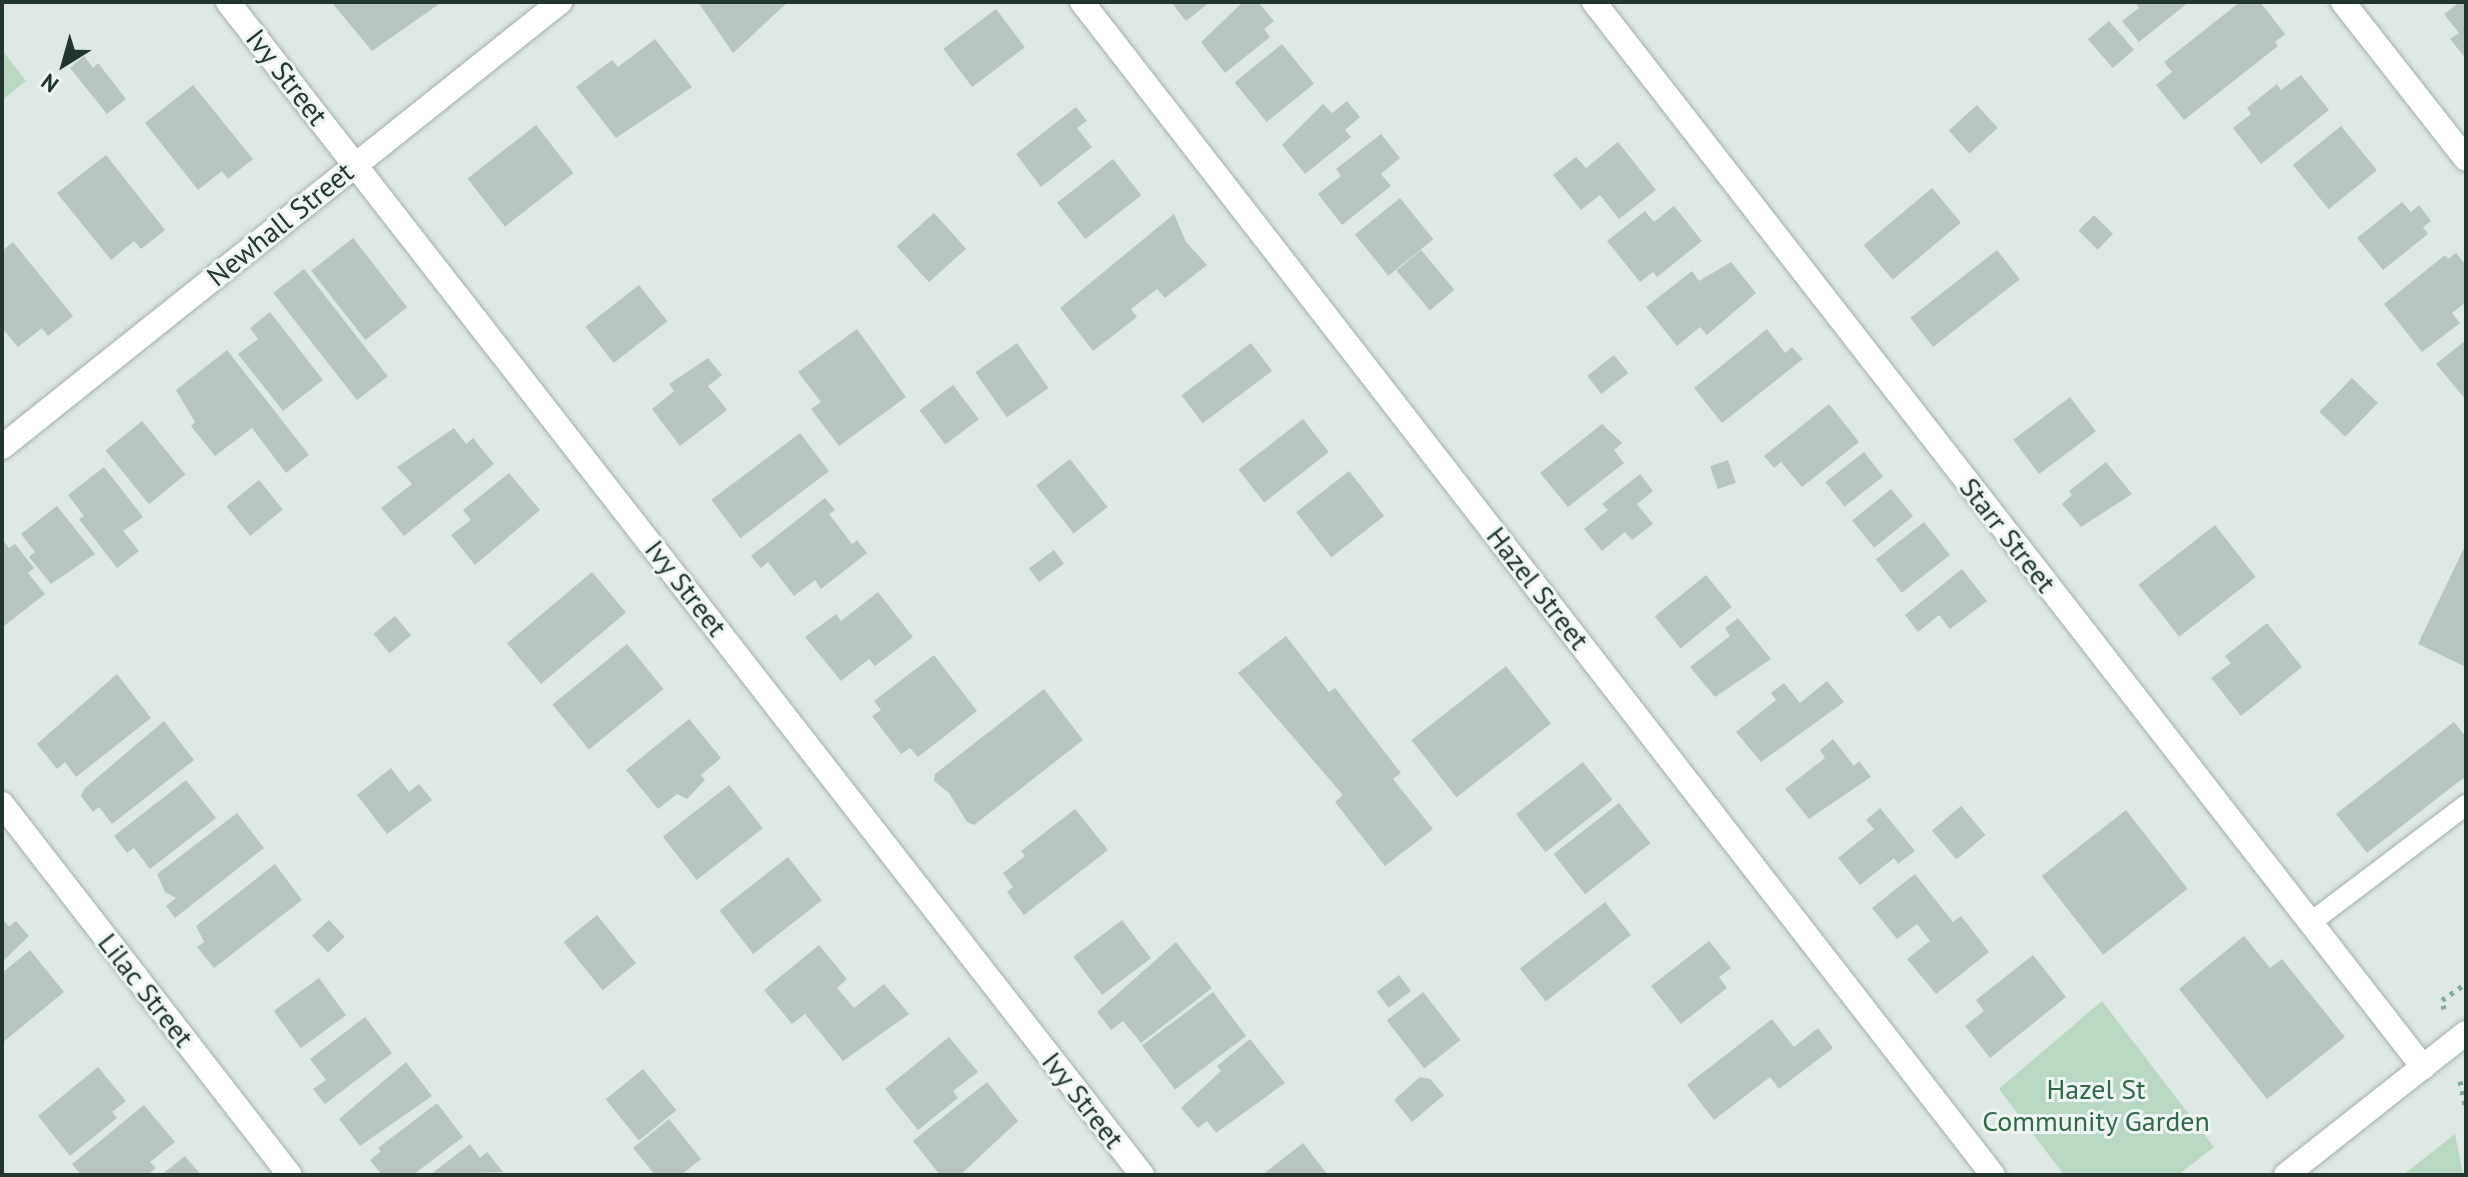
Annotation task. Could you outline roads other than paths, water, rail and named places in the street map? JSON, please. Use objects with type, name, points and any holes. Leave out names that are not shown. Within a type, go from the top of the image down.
[{"type":"street","name":"Ivy Street","points":[[228,2],[1142,1175]]},
{"type":"street","name":"Newhall Street","points":[[2,447],[560,2]]},
{"type":"street","name":"Hazel Street","points":[[1082,2],[1993,1175]]},
{"type":"street","name":"Starr Street","points":[[1594,2],[2423,1067]]},
{"type":"street","points":[[2343,2],[2466,159]]},
{"type":"street","name":"Lilac Street","points":[[2,804],[290,1175]]},
{"type":"street","points":[[2286,1175],[2466,1033]]},
{"type":"lane","points":[[2310,923],[2466,805]]},
{"type":"park label","name":"Hazel St Community Garden","points":[[2096,1105]]}]
